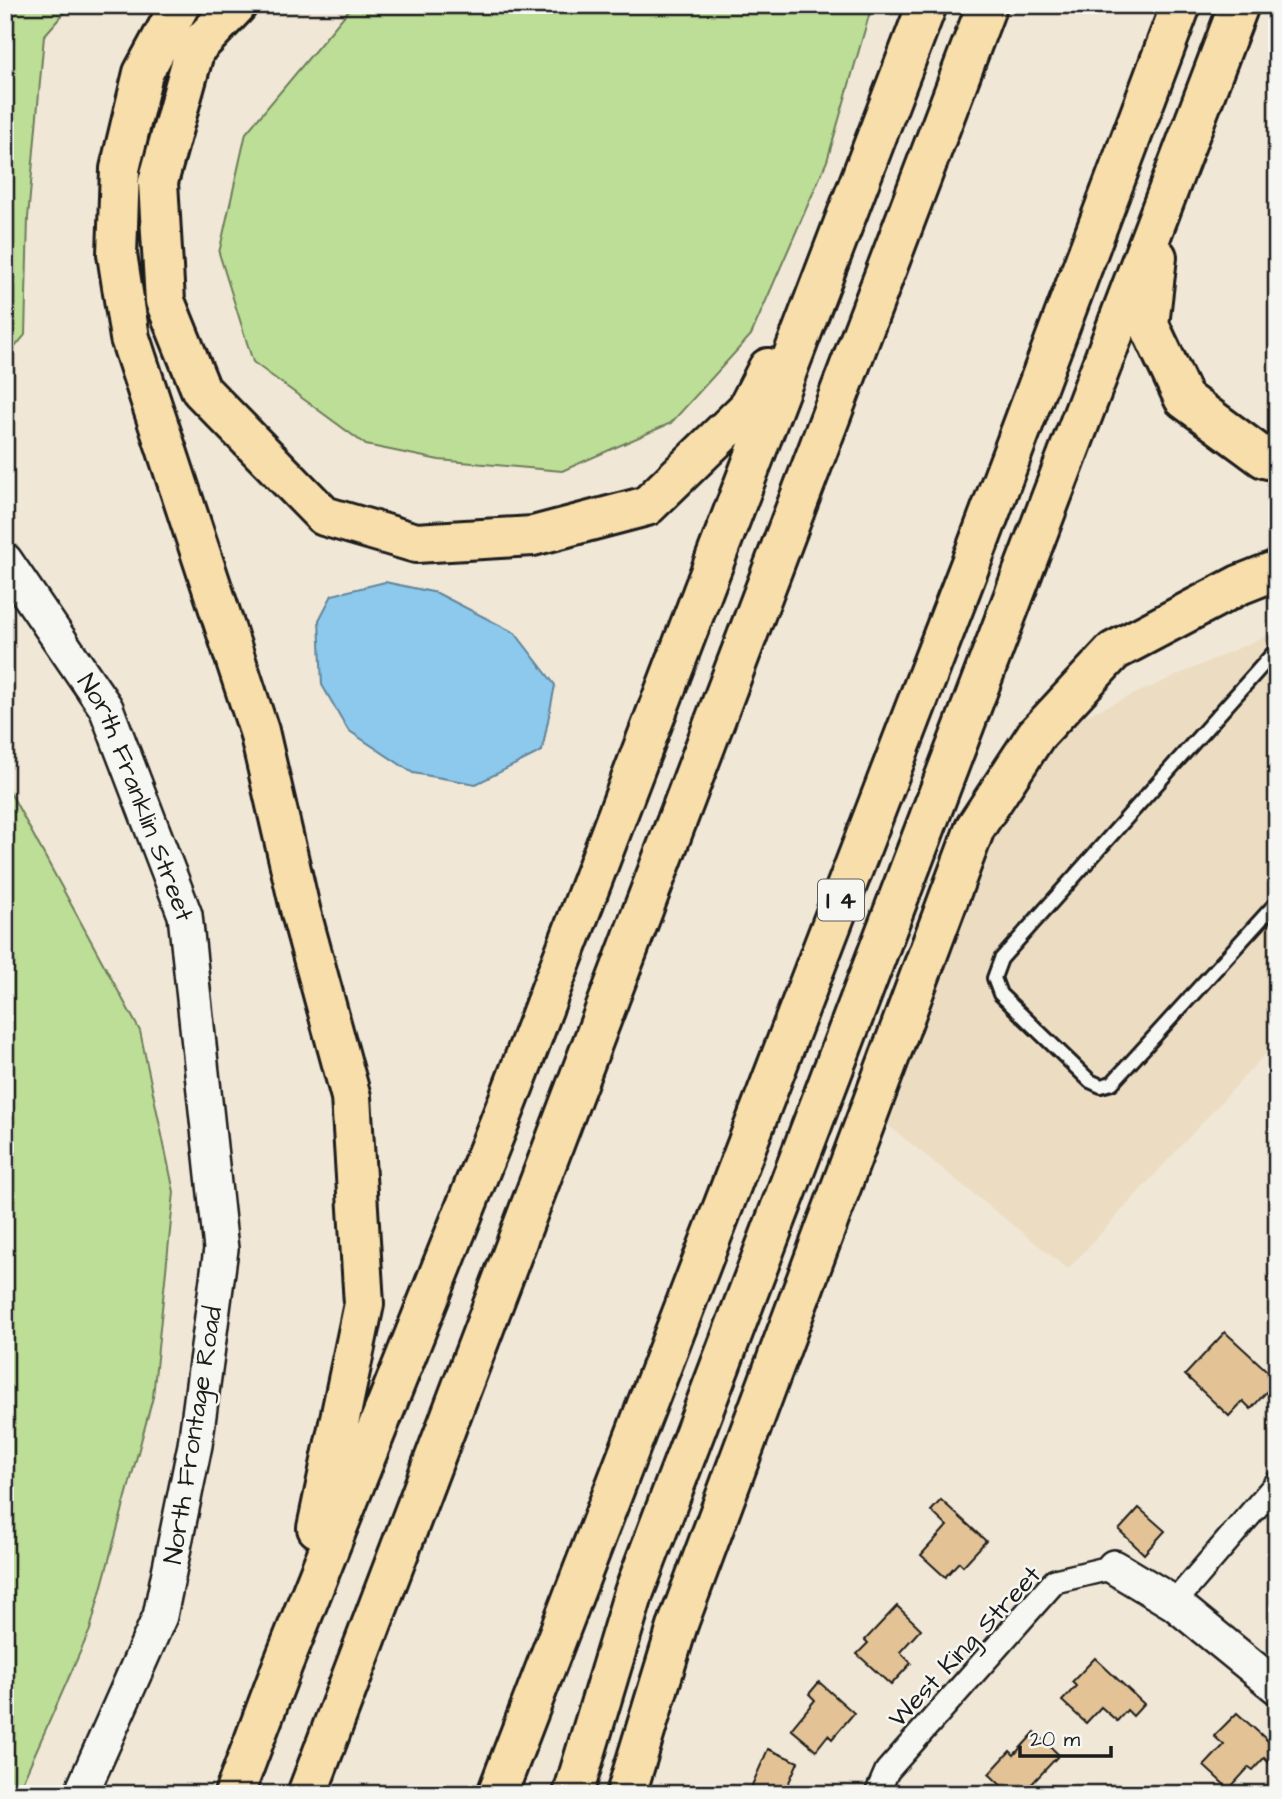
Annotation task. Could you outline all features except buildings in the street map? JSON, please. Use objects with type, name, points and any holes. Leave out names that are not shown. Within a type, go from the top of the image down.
[{"type":"highway","points":[[180,5],[142,73],[120,169],[117,254],[128,326],[259,731],[302,913],[351,1097],[353,1125],[363,1304],[326,1492],[283,1664]]},
{"type":"highway","points":[[237,5],[195,49],[158,183],[165,301],[201,390],[324,516],[416,543],[533,536],[647,506],[747,409],[863,174]]},
{"type":"highway","points":[[234,1794],[283,1664],[509,1101],[927,5]]},
{"type":"highway","points":[[307,1794],[987,5]]},
{"type":"highway","name":"I 4","points":[[497,1794],[972,560],[1181,5]]},
{"type":"highway","points":[[573,1794],[634,1592],[1238,5]]},
{"type":"highway","points":[[1163,203],[1149,325],[1184,398],[1264,458],[1277,461]]},
{"type":"highway","points":[[626,1794],[678,1624],[975,828],[1036,735],[1114,651],[1239,585],[1277,569]]},
{"type":"street","name":"North Franklin Street","points":[[5,560],[106,708],[186,915],[202,1060]]},
{"type":"street","name":"North Frontage Road","points":[[80,1794],[160,1616],[195,1446],[221,1249],[202,1060]]},
{"type":"street","points":[[1174,1603],[1277,1483]]},
{"type":"street","points":[[1114,1567],[1174,1603],[1277,1687]]},
{"type":"street","name":"West King Street","points":[[877,1794],[887,1771],[1055,1581],[1114,1567]]},
{"type":"lane","points":[[1277,649],[1001,959],[994,978],[1000,994],[1090,1082],[1101,1086],[1112,1083],[1277,902]]},
{"type":"shaded area","points":[[1277,631],[1277,1041],[1068,1269],[884,1122],[990,837],[1050,746],[1072,722]]},
{"type":"green space","points":[[5,5],[71,5],[44,36],[28,218],[25,335],[5,359]]},
{"type":"green space","points":[[353,5],[872,5],[827,161],[751,335],[671,423],[562,471],[439,460],[366,445],[253,362],[219,253],[246,133]]},
{"type":"green space","points":[[5,783],[140,1031],[174,1192],[153,1397],[90,1630],[17,1794],[5,1794]]},
{"type":"water","points":[[385,582],[437,593],[515,633],[555,685],[542,751],[476,784],[413,773],[348,730],[322,685],[319,620],[332,595]]}]
